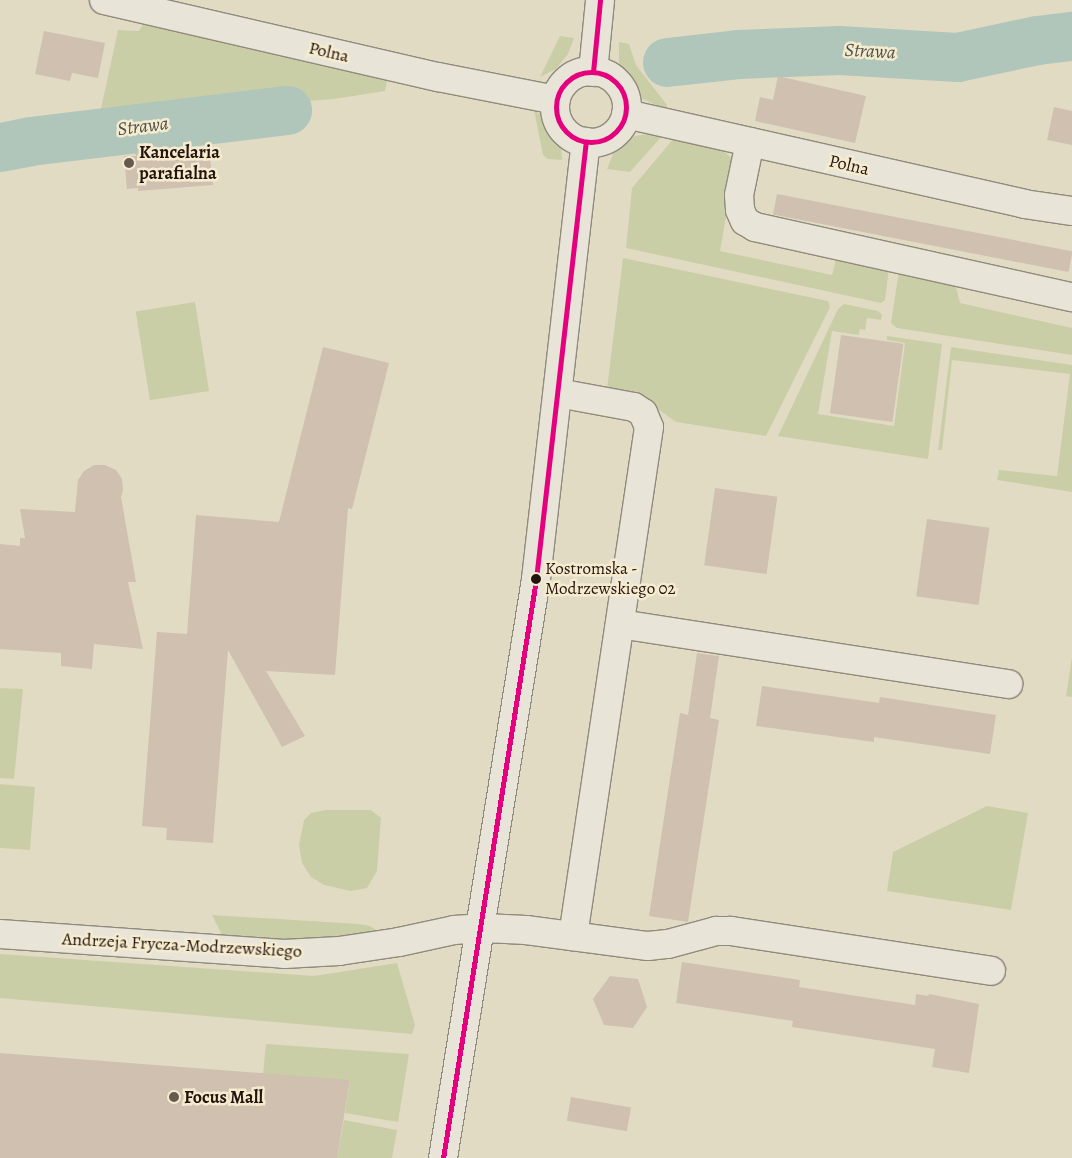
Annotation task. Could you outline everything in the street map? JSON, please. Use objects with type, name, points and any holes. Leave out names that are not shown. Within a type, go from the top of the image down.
[{"type":"street","name":"Polna","points":[[104,0],[136,4],[438,77],[556,100]]},
{"type":"street","points":[[593,72],[600,0]]},
{"type":"street","points":[[593,72],[608,76],[619,85],[626,99],[626,114],[621,126],[612,136],[599,142],[586,142],[573,138],[563,130],[557,118],[556,100],[562,86],[572,77],[593,72]]},
{"type":"street","name":"Polna","points":[[626,114],[1024,204],[1072,211]]},
{"type":"street","points":[[443,1158],[536,579],[586,142]]},
{"type":"street","points":[[750,142],[739,195],[740,210],[745,221],[755,227],[1072,297]]},
{"type":"street","points":[[558,393],[634,407],[643,414],[649,427],[573,936]]},
{"type":"street","points":[[620,624],[1008,684]]},
{"type":"street","name":"Andrzeja Frycza-Modrzewskiego","points":[[0,934],[284,954],[348,950],[399,942],[454,930],[481,928],[573,936],[648,946],[668,944],[716,931],[731,931],[991,971]]},
{"type":"green space","points":[[144,23],[388,77],[385,91],[334,99],[99,118],[118,30],[139,31]]},
{"type":"green space","points":[[560,36],[574,38],[568,54],[556,69],[540,77]]},
{"type":"green space","points":[[619,42],[629,44],[636,65],[667,105],[666,110],[643,99],[626,84],[619,65]]},
{"type":"green space","points":[[534,110],[544,117],[556,130],[561,142],[562,160],[548,159],[543,155]]},
{"type":"green space","points":[[663,135],[630,172],[607,169],[613,154],[623,143],[635,136]]},
{"type":"green space","points":[[674,138],[722,149],[731,158],[733,177],[720,251],[832,275],[837,256],[889,268],[885,300],[881,303],[626,248],[632,188]]},
{"type":"green space","points":[[623,258],[828,301],[830,307],[766,436],[676,422],[649,403],[607,389]]},
{"type":"green space","points":[[899,271],[955,283],[960,303],[1072,328],[1072,355],[897,328],[891,323]]},
{"type":"green space","points":[[195,302],[209,391],[150,400],[136,311]]},
{"type":"green space","points":[[844,304],[878,311],[882,315],[881,320],[867,318],[865,330],[860,329],[859,335],[832,331],[818,414],[894,426],[905,343],[887,340],[887,336],[942,344],[928,459],[778,436],[838,309]]},
{"type":"green space","points":[[951,347],[1072,365],[1072,492],[997,480],[999,470],[1057,476],[1070,374],[952,360],[942,450],[938,450]]},
{"type":"green space","points":[[1072,657],[1072,697],[1066,696]]},
{"type":"green space","points":[[0,688],[23,689],[14,779],[0,778]]},
{"type":"green space","points":[[0,784],[35,787],[30,850],[0,848]]},
{"type":"green space","points":[[987,806],[1028,813],[1011,910],[887,891],[893,852]]},
{"type":"green space","points":[[326,810],[371,810],[381,818],[377,871],[367,888],[351,891],[324,885],[311,877],[302,863],[299,845],[304,820],[311,813]]},
{"type":"green space","points":[[212,915],[359,924],[370,926],[379,932],[341,938],[286,941],[223,937]]},
{"type":"green space","points":[[0,954],[314,976],[397,963],[415,1025],[412,1034],[0,998]]},
{"type":"green space","points":[[266,1044],[409,1054],[398,1122],[345,1113],[350,1081],[263,1074]]},
{"type":"green space","points":[[344,1120],[397,1130],[392,1158],[337,1158]]},
{"type":"shaded area","points":[[725,50],[729,69],[719,63],[665,67],[663,56]]},
{"type":"building","points":[[44,31],[105,43],[98,78],[72,73],[70,81],[35,74]]},
{"type":"building","points":[[778,76],[866,96],[855,143],[755,121],[760,97],[773,100]]},
{"type":"building","points":[[1054,107],[1072,111],[1072,145],[1047,140]]},
{"type":"building","points":[[209,146],[213,185],[138,191],[138,188],[127,189],[124,156],[136,156],[135,153]]},
{"type":"building","points":[[777,194],[1072,251],[1068,272],[773,215]]},
{"type":"building","points":[[841,335],[903,344],[892,422],[830,413]]},
{"type":"building","points":[[323,347],[389,363],[352,509],[348,508],[335,675],[266,671],[305,736],[282,747],[228,650],[213,843],[166,840],[167,828],[142,826],[157,632],[187,634],[196,515],[279,522]]},
{"type":"building","points":[[94,465],[105,465],[116,470],[122,479],[123,490],[121,497],[136,582],[128,582],[143,649],[94,644],[92,669],[61,666],[61,653],[0,649],[0,544],[20,546],[20,538],[25,538],[20,509],[75,512],[78,480],[84,471]]},
{"type":"building","points":[[715,488],[777,497],[767,574],[704,565]]},
{"type":"building","points":[[927,519],[989,528],[979,605],[916,596]]},
{"type":"building","points":[[697,653],[719,656],[710,718],[719,720],[688,922],[649,916],[680,713],[688,715]]},
{"type":"building","points":[[762,686],[879,703],[880,697],[996,715],[990,754],[874,737],[874,742],[756,726]]},
{"type":"building","points":[[682,962],[800,980],[799,987],[915,1005],[916,994],[928,996],[929,994],[979,1004],[969,1073],[932,1067],[935,1049],[792,1027],[793,1021],[676,1003]]},
{"type":"building","points":[[610,976],[638,979],[647,1007],[633,1028],[604,1025],[593,999]]},
{"type":"building","name":"Focus Mall","points":[[0,1053],[350,1080],[337,1158],[0,1158]]},
{"type":"building","points":[[571,1097],[631,1108],[627,1131],[567,1121]]},
{"type":"waterway","name":"Strawa","points":[[667,62],[738,54],[839,50],[957,57],[1037,40],[1072,36]]},
{"type":"waterway","name":"Strawa","points":[[0,147],[30,141],[287,110]]},
{"type":"transit line","points":[[593,72],[600,0]]},
{"type":"transit line","points":[[584,72],[598,72],[611,77],[621,87],[626,100],[626,107],[626,114],[621,127],[611,137],[598,142],[584,142],[571,137],[561,127],[556,114],[556,100],[561,87],[571,77],[584,72]]},
{"type":"transit line","points":[[443,1158],[536,579],[586,142]]},
{"type":"place","name":"Kancelaria parafialna","points":[[129,163]]},
{"type":"place","name":"Kostromska - Modrzewskiego 02","points":[[536,579]]},
{"type":"place","name":"Focus Mall","points":[[174,1097]]}]
